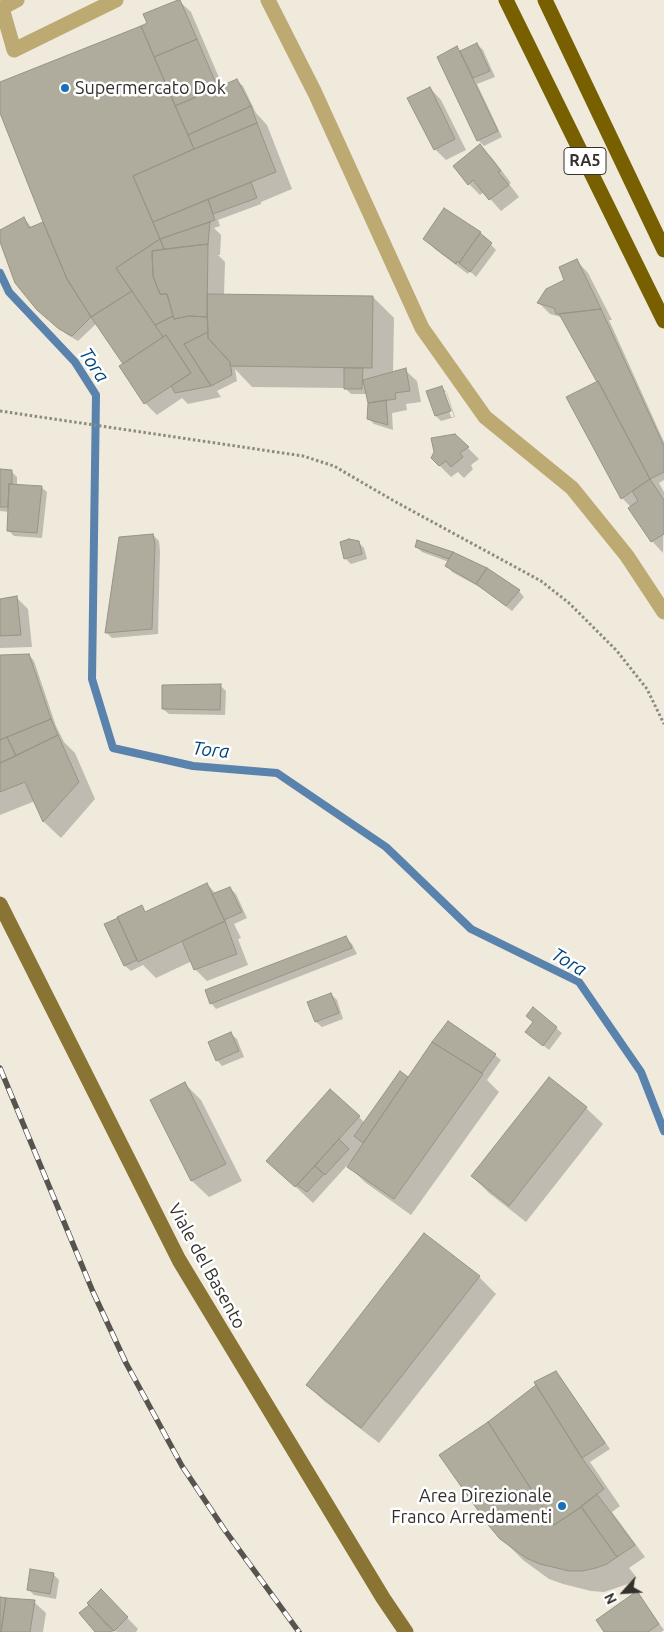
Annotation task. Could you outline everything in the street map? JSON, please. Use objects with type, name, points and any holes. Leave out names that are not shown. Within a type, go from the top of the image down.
[{"type":"highway","name":"RA5","points":[[506,0],[664,322]]},
{"type":"highway","name":"RA5","points":[[545,0],[664,250]]},
{"type":"main road","name":"Viale del Basento","points":[[0,904],[182,1267],[382,1598],[406,1632]]},
{"type":"street","points":[[17,0],[2,8],[14,50],[116,0]]},
{"type":"street","points":[[268,0],[315,92],[422,328],[485,417],[572,488],[628,556],[664,612]]},
{"type":"path","points":[[0,411],[304,456],[334,466],[540,581],[569,603],[617,651],[647,689],[664,724]]},
{"type":"building","points":[[180,0],[197,39],[154,57],[141,26],[147,23],[143,14]]},
{"type":"building","points":[[141,26],[194,149],[133,176],[160,239],[116,268],[132,291],[91,317],[67,279],[0,113],[0,82]]},
{"type":"building","points":[[197,39],[218,88],[175,106],[154,57]]},
{"type":"building","points":[[477,43],[490,71],[473,78],[460,51]]},
{"type":"building","points":[[457,46],[498,131],[477,141],[437,57]]},
{"type":"building","points":[[237,79],[251,106],[188,135],[175,106]]},
{"type":"building","points":[[430,87],[455,139],[434,150],[407,98]]},
{"type":"building","points":[[251,106],[257,123],[194,149],[188,135]]},
{"type":"building","points":[[257,123],[276,172],[153,222],[133,176]]},
{"type":"building","points":[[480,144],[501,171],[498,172],[509,185],[489,200],[473,180],[468,185],[453,166]]},
{"type":"building","points":[[251,182],[257,198],[213,214],[208,199]]},
{"type":"building","points":[[208,199],[215,220],[160,239],[153,222]]},
{"type":"building","points":[[444,208],[481,232],[459,263],[457,261],[456,264],[423,239]]},
{"type":"building","points":[[24,217],[29,228],[43,222],[67,279],[91,317],[72,336],[59,329],[37,310],[15,283],[0,242],[0,230]]},
{"type":"building","points":[[210,222],[208,244],[164,249],[160,239]]},
{"type":"building","points":[[480,233],[492,243],[470,272],[459,263]]},
{"type":"building","points":[[160,239],[164,249],[152,251],[153,276],[160,294],[167,294],[173,316],[155,325],[116,268]]},
{"type":"building","points":[[208,244],[207,317],[189,316],[174,319],[167,294],[160,294],[153,276],[152,251]]},
{"type":"building","points":[[577,259],[601,309],[556,314],[554,308],[537,303],[546,289],[564,280],[559,267]]},
{"type":"building","points":[[132,291],[163,337],[123,364],[91,317]]},
{"type":"building","points":[[207,294],[373,296],[372,368],[230,366],[230,362],[208,338]]},
{"type":"building","points":[[601,309],[664,446],[664,472],[650,479],[598,381],[559,314]]},
{"type":"building","points":[[173,316],[174,319],[189,316],[207,317],[208,332],[184,344],[211,386],[175,393],[171,386],[191,373],[166,335],[163,337],[155,325]]},
{"type":"building","points":[[208,332],[208,338],[230,362],[232,375],[211,386],[184,344]]},
{"type":"building","points":[[166,335],[191,373],[144,404],[119,366]]},
{"type":"building","points":[[344,368],[363,368],[362,389],[344,389]]},
{"type":"building","points":[[406,368],[410,391],[395,393],[396,399],[368,403],[363,380]]},
{"type":"building","points":[[598,381],[650,479],[621,499],[566,397]]},
{"type":"building","points":[[442,386],[451,411],[435,416],[426,391]]},
{"type":"building","points":[[386,400],[388,425],[367,419],[368,403]]},
{"type":"building","points":[[455,434],[469,447],[460,453],[463,457],[451,467],[446,461],[439,466],[431,458],[434,452],[431,438]]},
{"type":"building","points":[[0,469],[12,470],[12,484],[9,484],[8,507],[0,507]]},
{"type":"building","points":[[650,479],[664,500],[664,534],[651,542],[628,508],[638,501],[632,491]]},
{"type":"building","points":[[9,484],[42,486],[37,533],[7,531]]},
{"type":"building","points":[[153,534],[155,544],[152,629],[105,633],[119,537]]},
{"type":"building","points":[[349,539],[359,541],[362,554],[344,559],[340,542]]},
{"type":"building","points":[[417,540],[453,552],[449,559],[415,547]]},
{"type":"building","points":[[453,552],[487,568],[476,584],[445,566]]},
{"type":"building","points":[[487,568],[520,590],[506,606],[476,584]]},
{"type":"building","points":[[17,596],[21,635],[0,636],[0,599]]},
{"type":"building","points":[[29,654],[51,719],[0,740],[0,655]]},
{"type":"building","points":[[221,684],[220,710],[162,709],[162,685]]},
{"type":"building","points":[[51,719],[58,735],[16,756],[7,737]]},
{"type":"building","points":[[58,735],[79,782],[43,822],[25,782],[0,792],[0,763]]},
{"type":"building","points":[[7,737],[16,756],[0,763],[0,740]]},
{"type":"building","points":[[207,883],[225,921],[138,962],[117,917],[142,905],[145,912]]},
{"type":"building","points":[[230,887],[242,912],[224,920],[212,894]]},
{"type":"building","points":[[118,918],[137,960],[124,966],[104,924]]},
{"type":"building","points":[[225,921],[237,954],[194,970],[182,941]]},
{"type":"building","points":[[346,936],[352,948],[210,1004],[205,990]]},
{"type":"building","points":[[331,993],[339,1013],[315,1022],[307,1002]]},
{"type":"building","points":[[533,1007],[557,1027],[543,1046],[525,1032],[533,1022],[526,1016]]},
{"type":"building","points":[[448,1021],[496,1054],[482,1073],[432,1042]]},
{"type":"building","points":[[231,1032],[239,1051],[216,1061],[208,1042]]},
{"type":"building","points":[[432,1042],[483,1074],[394,1199],[347,1167]]},
{"type":"building","points":[[400,1071],[408,1077],[363,1143],[354,1136]]},
{"type":"building","points":[[549,1077],[587,1107],[509,1206],[471,1176]]},
{"type":"building","points":[[185,1082],[226,1164],[191,1181],[150,1100]]},
{"type":"building","points":[[330,1089],[360,1116],[295,1187],[266,1161]]},
{"type":"building","points":[[339,1139],[349,1149],[325,1175],[315,1166]]},
{"type":"building","points":[[315,1166],[324,1174],[307,1192],[297,1185]]},
{"type":"building","points":[[424,1233],[480,1276],[361,1428],[306,1385]]},
{"type":"building","points":[[556,1371],[605,1443],[582,1458],[534,1382]]},
{"type":"building","points":[[536,1385],[604,1489],[554,1525],[488,1422]]},
{"type":"building","points":[[488,1422],[554,1525],[581,1507],[617,1557],[607,1564],[596,1568],[569,1571],[540,1564],[526,1558],[500,1539],[439,1455]]},
{"type":"building","points":[[597,1494],[635,1545],[617,1557],[581,1506]]},
{"type":"building","points":[[30,1569],[54,1573],[50,1594],[27,1590]]},
{"type":"building","points":[[101,1589],[128,1617],[114,1631],[87,1603]]},
{"type":"building","points":[[637,1591],[659,1624],[648,1632],[604,1632],[596,1620]]},
{"type":"building","points":[[0,1597],[6,1598],[1,1632],[0,1632]]},
{"type":"building","points":[[6,1598],[35,1600],[30,1632],[1,1632]]},
{"type":"building","points":[[89,1605],[113,1630],[110,1632],[95,1632],[79,1613]]},
{"type":"waterway","name":"Tora","points":[[0,273],[9,292],[75,362],[96,395],[92,679],[113,748],[193,766],[277,773],[386,847],[471,929],[579,982],[641,1072],[664,1131]]},
{"type":"railway","points":[[0,1068],[93,1292],[126,1363],[182,1466],[224,1529],[299,1632]]},
{"type":"place","name":"Supermercato Dok","points":[[65,88]]},
{"type":"place","name":"Area Direzionale Franco Arredamenti","points":[[562,1506]]}]
